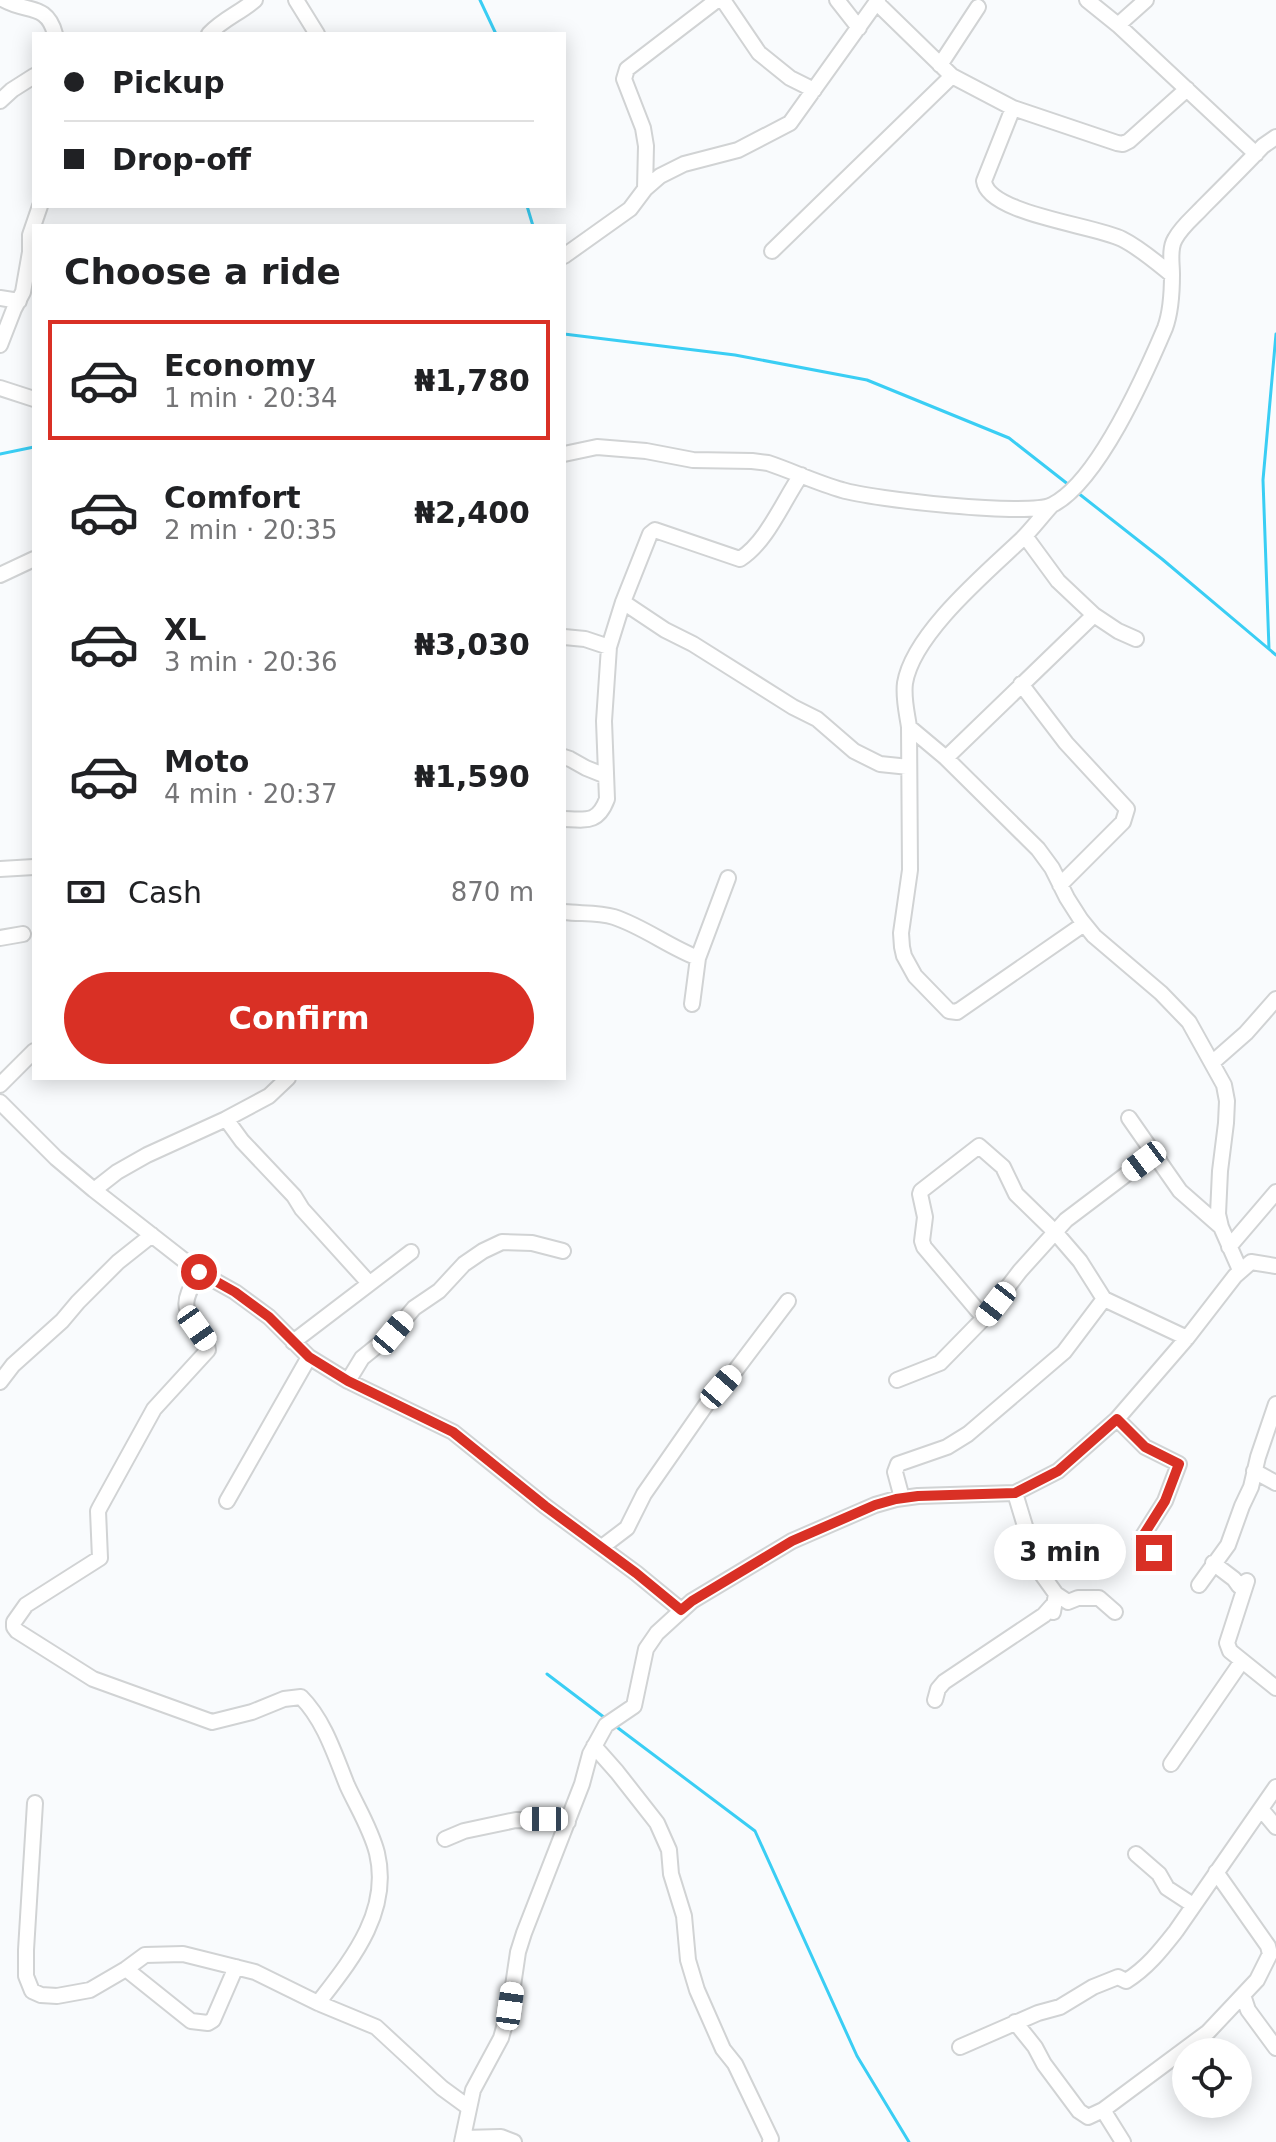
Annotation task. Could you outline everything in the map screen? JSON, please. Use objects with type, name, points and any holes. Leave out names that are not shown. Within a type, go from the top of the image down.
[{"type":"street","points":[[4,0],[45,14],[54,32]]},
{"type":"street","points":[[211,32],[219,23],[255,0]]},
{"type":"street","points":[[296,0],[316,32]]},
{"type":"street","points":[[645,189],[646,146],[643,128],[624,79],[625,73],[720,0],[759,53],[790,78],[814,90]]},
{"type":"street","points":[[837,0],[859,28]]},
{"type":"street","points":[[1087,0],[1118,25],[1256,154]]},
{"type":"street","points":[[1118,25],[1146,0]]},
{"type":"street","points":[[566,255],[630,209],[660,176],[684,164],[738,150],[790,123],[878,2],[952,76],[1013,108],[1123,144],[1187,89]]},
{"type":"street","points":[[940,65],[978,7]]},
{"type":"street","points":[[772,251],[952,76]]},
{"type":"street","points":[[0,101],[32,77]]},
{"type":"street","points":[[1013,108],[984,181],[990,194],[1010,206],[1119,238],[1172,275]]},
{"type":"street","points":[[1084,924],[957,1012],[949,1011],[915,976],[904,956],[901,933],[910,870],[909,727],[905,683],[910,666],[933,628],[1051,506],[1073,489],[1098,460],[1117,428],[1167,323],[1175,239],[1276,137]]},
{"type":"street","points":[[0,345],[26,282],[32,226]]},
{"type":"street","points":[[0,298],[19,301]]},
{"type":"street","points":[[0,388],[32,398]]},
{"type":"street","points":[[566,454],[597,447],[711,461],[752,461],[768,463],[855,493],[924,503],[1030,509],[1051,506]]},
{"type":"street","points":[[566,819],[587,820],[597,816],[607,799],[604,721],[609,647],[650,534],[655,530],[740,559],[763,535],[801,475]]},
{"type":"street","points":[[1025,536],[1058,581],[1094,615],[1136,639]]},
{"type":"street","points":[[0,575],[32,560]]},
{"type":"street","points":[[623,602],[817,719],[854,751],[880,764],[909,767]]},
{"type":"street","points":[[946,758],[1094,615]]},
{"type":"street","points":[[566,637],[585,639],[609,647]]},
{"type":"street","points":[[1021,684],[1066,743],[1127,809],[1123,822],[1060,885]]},
{"type":"street","points":[[909,727],[946,758],[1038,849],[1094,936],[1189,1022],[1224,1085],[1226,1123],[1218,1214],[1240,1270]]},
{"type":"street","points":[[566,758],[606,776]]},
{"type":"street","points":[[0,869],[32,867]]},
{"type":"street","points":[[692,1004],[698,958],[728,878]]},
{"type":"street","points":[[566,912],[609,916],[629,922],[677,950],[698,958]]},
{"type":"street","points":[[0,938],[23,934]]},
{"type":"street","points":[[1213,1062],[1246,1033],[1276,999]]},
{"type":"street","points":[[0,1085],[32,1053]]},
{"type":"street","points":[[94,1190],[147,1155],[269,1096],[286,1080]]},
{"type":"street","points":[[0,1102],[56,1158],[94,1190],[199,1272],[235,1292],[269,1317],[309,1357],[348,1381],[453,1432],[681,1610]]},
{"type":"street","points":[[1129,1118],[1180,1191],[1221,1227]]},
{"type":"street","points":[[226,1119],[369,1283]]},
{"type":"street","points":[[984,1318],[924,1247],[925,1217],[920,1199],[921,1191],[979,1146],[1003,1167],[1016,1194],[1080,1261],[1104,1299],[1187,1338]]},
{"type":"street","points":[[897,1380],[940,1363],[984,1318],[1020,1271],[1066,1220],[1144,1161],[1159,1159]]},
{"type":"street","points":[[1229,1247],[1276,1192]]},
{"type":"street","points":[[0,1382],[13,1365],[62,1321],[118,1262],[152,1235]]},
{"type":"street","points":[[348,1381],[362,1358],[393,1333],[414,1308],[439,1291],[464,1264],[483,1251],[502,1242],[532,1243],[563,1251]]},
{"type":"street","points":[[293,1342],[411,1252]]},
{"type":"street","points":[[514,2142],[501,2137],[462,2140],[468,2107],[473,2090],[501,2038],[510,2006],[518,1952],[594,1746],[611,1722],[634,1706],[646,1649],[657,1633],[692,1601],[792,1541],[875,1505],[918,1496],[1015,1493],[1058,1471],[1117,1419],[1187,1338],[1240,1270],[1251,1262],[1276,1266]]},
{"type":"street","points":[[199,1272],[188,1293],[186,1313],[207,1342],[208,1350],[154,1409],[100,1507],[100,1558],[26,1605],[14,1627],[93,1679],[212,1722],[252,1712],[284,1699],[301,1697],[308,1704],[330,1742],[368,1828],[381,1875],[379,1898],[362,1943],[318,2003]]},
{"type":"street","points":[[902,1498],[895,1472],[898,1464],[947,1447],[968,1434],[1064,1352],[1104,1299]]},
{"type":"street","points":[[602,1547],[627,1528],[644,1494],[708,1402],[788,1301]]},
{"type":"street","points":[[227,1501],[309,1357]]},
{"type":"street","points":[[1199,1585],[1228,1545],[1251,1487],[1276,1404]]},
{"type":"street","points":[[1117,1419],[1145,1447],[1179,1464],[1165,1501],[1141,1539],[1154,1553]]},
{"type":"street","points":[[1254,1471],[1276,1483]]},
{"type":"street","points":[[1015,1493],[1038,1569],[1056,1594],[1068,1602],[1078,1598],[1099,1598],[1115,1612]]},
{"type":"street","points":[[1213,1563],[1239,1586],[1247,1581],[1227,1643],[1230,1651],[1276,1688]]},
{"type":"street","points":[[935,1700],[944,1682],[1044,1615],[1052,1606],[1053,1612],[1056,1594]]},
{"type":"street","points":[[0,1630],[17,1631]]},
{"type":"street","points":[[1171,1764],[1242,1661]]},
{"type":"street","points":[[594,1746],[657,1823],[669,1850],[671,1874],[684,1916],[688,1960],[697,1990],[723,2049],[735,2064],[753,2099],[770,2142]]},
{"type":"street","points":[[960,2047],[1015,2022],[1060,2007],[1093,1987],[1118,1977],[1126,1981],[1138,1974],[1161,1951],[1276,1787]]},
{"type":"street","points":[[35,1803],[26,1950],[26,1976],[32,1991],[57,1996],[90,1990],[145,1955],[183,1954],[255,1972],[376,2027],[442,2088],[468,2107]]},
{"type":"street","points":[[1261,1809],[1276,1827]]},
{"type":"street","points":[[445,1839],[464,1831],[516,1820],[568,1822]]},
{"type":"street","points":[[1136,1854],[1159,1874],[1167,1888],[1193,1905]]},
{"type":"street","points":[[1015,2022],[1079,2111],[1088,2117],[1103,2110],[1197,2041],[1257,1980],[1270,1954],[1268,1946],[1216,1872]]},
{"type":"street","points":[[126,1969],[191,2021],[208,2023],[213,2020],[236,1967]]},
{"type":"street","points":[[1243,1995],[1248,2010],[1276,2048]]},
{"type":"street","points":[[1103,2110],[1123,2142]]},
{"type":"waterway","points":[[480,0],[495,32]]},
{"type":"waterway","points":[[528,208],[532,224]]},
{"type":"waterway","points":[[566,334],[735,355],[867,380],[1009,438],[1069,485]]},
{"type":"waterway","points":[[1269,649],[1263,480],[1276,334]]},
{"type":"waterway","points":[[0,454],[32,447]]},
{"type":"waterway","points":[[1078,493],[1276,655]]},
{"type":"waterway","points":[[547,1674],[605,1718]]},
{"type":"waterway","points":[[614,1725],[755,1831],[857,2056],[909,2142]]},
{"type":"route","points":[[199,1272],[235,1292],[269,1317],[309,1357],[348,1381],[453,1432],[681,1610],[792,1541],[875,1505],[918,1496],[1015,1493],[1058,1471],[1117,1419],[1145,1447],[1179,1464],[1165,1501],[1141,1539],[1154,1553]]}]
